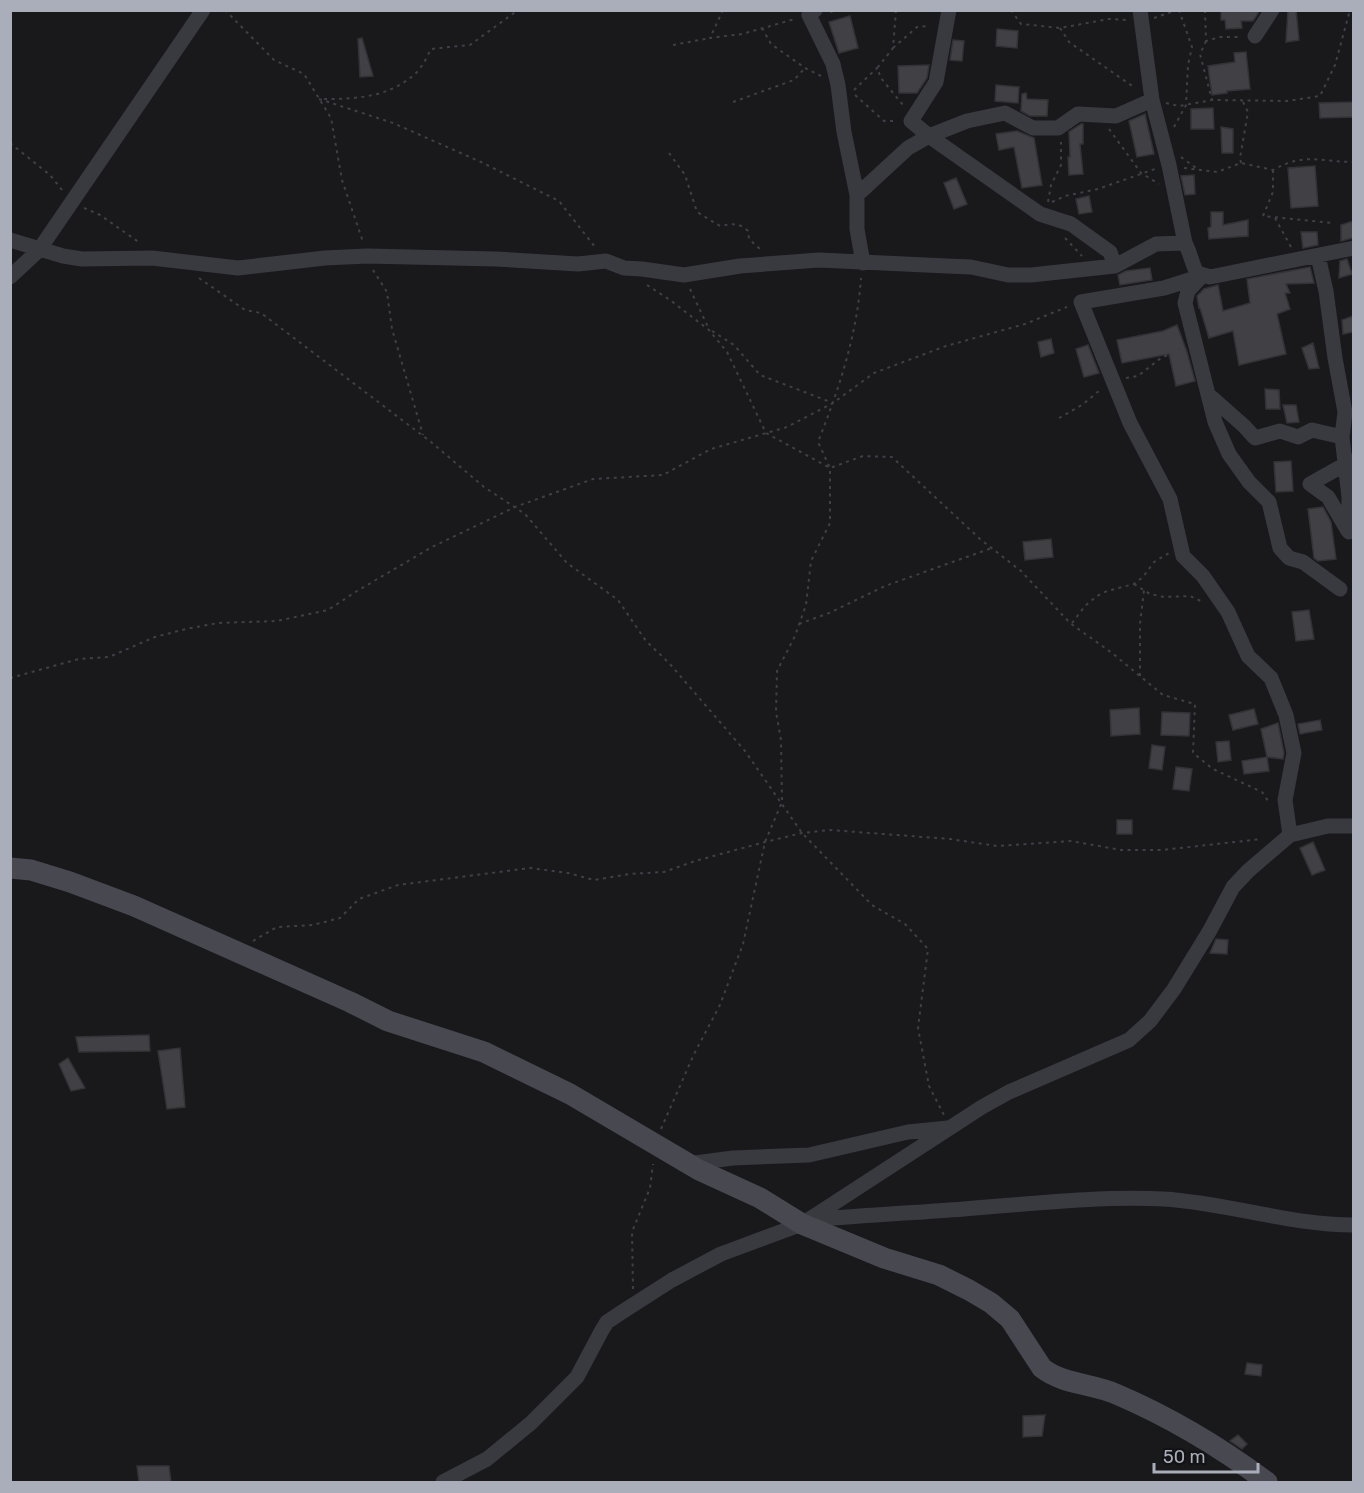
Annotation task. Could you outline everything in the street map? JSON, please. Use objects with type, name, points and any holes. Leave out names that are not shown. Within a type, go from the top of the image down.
[{"type":"street","points":[[10,277],[39,250],[203,10]]},
{"type":"street","points":[[1255,36],[1272,10]]},
{"type":"street","points":[[812,13],[833,64],[838,85],[844,132],[857,195],[857,229],[863,263]]},
{"type":"street","points":[[1140,16],[1152,100],[1185,243],[1191,263],[1197,273],[1210,277],[1353,248]]},
{"type":"street","points":[[949,18],[936,82],[911,121],[1040,214],[1071,224],[1110,252],[1115,266]]},
{"type":"street","points":[[857,195],[908,148],[929,136],[967,121],[1005,113],[1033,128],[1058,128],[1078,114],[1116,116],[1152,100]]},
{"type":"street","points":[[10,240],[39,250],[82,258],[152,258],[238,268],[325,258],[368,256],[496,259],[578,264],[606,261],[624,268],[684,275],[776,262],[819,260],[971,267],[1008,275],[1037,274],[1115,266],[1156,244],[1185,243]]},
{"type":"street","points":[[1318,256],[1328,303],[1345,412],[1342,437],[1349,462]]},
{"type":"street","points":[[1202,276],[1164,288],[1081,302],[1130,423],[1170,499],[1184,556],[1203,576],[1228,612],[1248,656],[1271,678],[1286,715],[1294,753],[1285,800],[1290,835]]},
{"type":"street","points":[[1202,276],[1188,291],[1185,303],[1215,422],[1229,454],[1249,482],[1269,502],[1280,548],[1289,558],[1303,562],[1340,589]]},
{"type":"street","points":[[1209,395],[1245,426],[1255,438],[1280,431],[1298,437],[1312,430],[1342,437]]},
{"type":"street","points":[[443,1482],[487,1459],[531,1423],[577,1377],[607,1322],[634,1304],[672,1280],[721,1254],[805,1222],[1010,1092],[1129,1040],[1140,1031],[1174,988],[1209,932],[1233,887],[1271,850],[1290,835],[1328,826],[1353,825]]},
{"type":"street","points":[[12,865],[102,894],[350,1002],[388,1021],[484,1052],[570,1094],[687,1164],[805,1222],[884,1258],[939,1275],[991,1303],[1010,1319],[1042,1368],[1049,1373],[1069,1382],[1113,1393],[1154,1411],[1213,1444],[1267,1482]]},
{"type":"street","points":[[687,1164],[733,1158],[809,1155],[908,1132],[951,1128]]},
{"type":"street","points":[[805,1222],[872,1214],[1140,1198],[1188,1201],[1307,1223],[1353,1225]]},
{"type":"path","points":[[225,10],[274,60],[304,74],[331,118],[342,180],[371,266],[387,292],[392,329],[423,435]]},
{"type":"path","points":[[319,99],[348,99],[392,90],[418,71],[431,49],[470,45],[518,10]]},
{"type":"path","points":[[710,38],[723,10]]},
{"type":"path","points":[[893,48],[896,10]]},
{"type":"path","points":[[1011,10],[1022,24],[1060,28],[1178,10],[1192,47],[1188,65],[1186,105]]},
{"type":"path","points":[[1205,10],[1206,41],[1200,54],[1212,100]]},
{"type":"path","points":[[1060,28],[1069,42],[1152,100],[1179,106],[1212,100],[1287,102],[1320,96],[1335,65],[1350,10]]},
{"type":"path","points":[[673,45],[742,34],[812,13]]},
{"type":"path","points":[[878,67],[880,77],[902,103],[911,121],[884,121],[851,93],[878,67],[893,48],[917,27],[949,18]]},
{"type":"path","points":[[762,28],[771,44],[805,68],[838,85]]},
{"type":"path","points":[[1206,41],[1220,37],[1255,36]]},
{"type":"path","points":[[1191,54],[1200,54]]},
{"type":"path","points":[[733,102],[794,80],[805,68]]},
{"type":"path","points":[[319,99],[393,123],[481,162],[559,201],[606,261]]},
{"type":"path","points":[[1241,163],[1248,112],[1242,100]]},
{"type":"path","points":[[1099,114],[1141,173],[1175,194]]},
{"type":"path","points":[[1058,128],[1061,142],[1061,165],[1052,185],[1048,205],[1065,196],[1098,189],[1141,173],[1169,168],[1185,167],[1217,172],[1241,163],[1273,170],[1289,161],[1318,159],[1353,162]]},
{"type":"path","points":[[10,143],[50,175],[71,202],[100,215],[128,237],[145,246]]},
{"type":"path","points":[[669,153],[685,175],[697,212],[720,226],[734,223],[743,226],[748,231],[749,239],[776,262]]},
{"type":"path","points":[[1273,170],[1273,192],[1263,216],[1332,223]]},
{"type":"path","points":[[1048,217],[1075,250],[1095,267]]},
{"type":"path","points":[[1275,218],[1299,260]]},
{"type":"path","points":[[634,1304],[632,1232],[650,1188],[655,1145],[683,1076],[720,1005],[743,944],[765,842],[782,801],[781,740],[776,712],[777,671],[800,624],[806,605],[811,561],[830,523],[830,468],[819,442],[847,356],[859,307],[863,263]]},
{"type":"path","points":[[684,275],[709,330],[727,352],[766,433],[830,468],[862,456],[892,457],[992,548],[1021,571],[1071,624],[1163,695],[1195,704],[1193,753],[1213,769],[1262,792],[1273,809]]},
{"type":"path","points":[[196,277],[245,310],[261,313],[423,435],[484,487],[525,514],[567,563],[618,600],[646,641],[669,663],[746,751],[802,833],[872,905],[905,924],[928,949],[918,1028],[929,1086],[951,1128]]},
{"type":"path","points":[[646,284],[709,330],[734,345],[760,375],[833,404]]},
{"type":"path","points":[[10,678],[79,659],[109,657],[155,637],[218,623],[276,621],[328,610],[432,547],[515,507],[593,479],[663,476],[711,449],[787,427],[833,404],[874,373],[946,346],[1025,324],[1081,302]]},
{"type":"path","points":[[1059,418],[1082,405],[1111,380],[1138,375],[1161,358],[1195,343]]},
{"type":"path","points":[[1071,624],[1085,606],[1097,596],[1134,584],[1143,577],[1154,562],[1181,544]]},
{"type":"path","points":[[800,624],[885,586],[992,548]]},
{"type":"path","points":[[1134,584],[1150,594],[1164,597],[1190,596],[1224,607]]},
{"type":"path","points":[[1140,676],[1140,624],[1144,590]]},
{"type":"path","points":[[236,952],[277,927],[313,925],[340,918],[359,899],[398,885],[530,868],[568,873],[594,880],[629,874],[664,872],[695,861],[802,833],[830,830],[950,839],[997,846],[1071,841],[1121,850],[1202,846],[1290,835]]},
{"type":"building","points":[[1221,10],[1260,10],[1253,21],[1241,21],[1242,28],[1226,29],[1225,20],[1221,20]]},
{"type":"building","points":[[1288,10],[1296,10],[1299,40],[1286,42]]},
{"type":"building","points":[[850,16],[858,48],[839,53],[829,22]]},
{"type":"building","points":[[997,29],[1018,31],[1017,48],[996,46]]},
{"type":"building","points":[[362,38],[373,76],[360,77],[358,39]]},
{"type":"building","points":[[953,40],[964,41],[962,61],[950,60]]},
{"type":"building","points":[[1246,52],[1250,89],[1212,95],[1208,66],[1235,62],[1234,53]]},
{"type":"building","points":[[929,65],[927,78],[917,93],[899,93],[898,66]]},
{"type":"building","points":[[996,85],[1019,87],[1018,103],[995,101]]},
{"type":"building","points":[[1026,93],[1027,99],[1048,100],[1047,116],[1030,116],[1021,111],[1022,94]]},
{"type":"building","points":[[1353,102],[1353,117],[1320,118],[1319,103]]},
{"type":"building","points":[[1213,108],[1214,129],[1191,129],[1191,109]]},
{"type":"building","points":[[1145,114],[1154,154],[1137,157],[1129,121]]},
{"type":"building","points":[[1083,124],[1083,144],[1080,144],[1083,174],[1069,175],[1069,132]]},
{"type":"building","points":[[1221,127],[1233,129],[1233,153],[1222,153]]},
{"type":"building","points":[[1017,131],[1034,138],[1042,185],[1022,188],[1014,147],[999,150],[996,134]]},
{"type":"building","points":[[1315,166],[1318,206],[1291,208],[1288,168]]},
{"type":"building","points":[[1194,175],[1195,194],[1185,195],[1181,176]]},
{"type":"building","points":[[956,178],[967,204],[954,209],[944,183]]},
{"type":"building","points":[[1089,196],[1092,212],[1079,214],[1076,199]]},
{"type":"building","points":[[1211,212],[1223,212],[1223,225],[1248,220],[1248,236],[1209,239],[1208,228],[1211,227]]},
{"type":"building","points":[[1353,221],[1353,238],[1341,241],[1341,225]]},
{"type":"building","points":[[1301,232],[1317,232],[1318,245],[1303,248]]},
{"type":"building","points":[[1347,259],[1352,274],[1339,278],[1340,261]]},
{"type":"building","points":[[1310,267],[1314,283],[1286,284],[1290,293],[1285,293],[1290,309],[1277,314],[1286,354],[1239,365],[1233,331],[1209,338],[1197,296],[1204,289],[1218,285],[1223,311],[1250,303],[1247,279]]},
{"type":"building","points":[[1150,268],[1152,280],[1120,285],[1118,275],[1126,271]]},
{"type":"building","points":[[1353,316],[1353,332],[1343,334],[1342,320]]},
{"type":"building","points":[[1177,325],[1195,381],[1176,386],[1169,354],[1122,363],[1117,340],[1163,331]]},
{"type":"building","points":[[1051,339],[1054,353],[1041,357],[1038,342]]},
{"type":"building","points":[[1313,343],[1319,368],[1309,369],[1302,348]]},
{"type":"building","points":[[1088,345],[1099,373],[1084,377],[1076,349]]},
{"type":"building","points":[[1265,389],[1279,390],[1280,409],[1266,409]]},
{"type":"building","points":[[1283,405],[1296,405],[1299,422],[1287,423]]},
{"type":"building","points":[[1291,461],[1293,491],[1276,492],[1274,462]]},
{"type":"building","points":[[1323,507],[1331,522],[1336,559],[1318,561],[1314,558],[1308,509]]},
{"type":"building","points":[[1051,539],[1053,557],[1025,560],[1023,542]]},
{"type":"building","points":[[1309,610],[1314,639],[1296,641],[1292,612]]},
{"type":"building","points":[[1139,708],[1140,734],[1111,736],[1110,710]]},
{"type":"building","points":[[1254,709],[1258,724],[1233,730],[1229,715]]},
{"type":"building","points":[[1162,712],[1190,713],[1189,736],[1161,735]]},
{"type":"building","points":[[1320,720],[1322,730],[1300,734],[1298,724]]},
{"type":"building","points":[[1278,723],[1284,753],[1283,759],[1267,757],[1261,729]]},
{"type":"building","points":[[1229,741],[1231,760],[1218,762],[1216,742]]},
{"type":"building","points":[[1152,745],[1165,747],[1162,770],[1149,768]]},
{"type":"building","points":[[1267,757],[1269,771],[1244,774],[1242,761]]},
{"type":"building","points":[[1176,767],[1192,769],[1189,791],[1173,789]]},
{"type":"building","points":[[1117,820],[1132,820],[1132,834],[1117,834]]},
{"type":"building","points":[[1313,842],[1325,870],[1312,875],[1300,848]]},
{"type":"building","points":[[1216,939],[1228,940],[1227,954],[1210,953]]},
{"type":"building","points":[[149,1035],[150,1051],[79,1052],[76,1037]]},
{"type":"building","points":[[180,1048],[185,1107],[167,1109],[158,1051]]},
{"type":"building","points":[[68,1058],[85,1088],[71,1091],[59,1064]]},
{"type":"building","points":[[1247,1363],[1262,1365],[1261,1376],[1245,1374]]},
{"type":"building","points":[[1045,1415],[1042,1436],[1023,1437],[1023,1416]]},
{"type":"building","points":[[1238,1435],[1247,1444],[1242,1449],[1230,1441]]},
{"type":"building","points":[[137,1466],[169,1466],[171,1482],[139,1482]]}]
